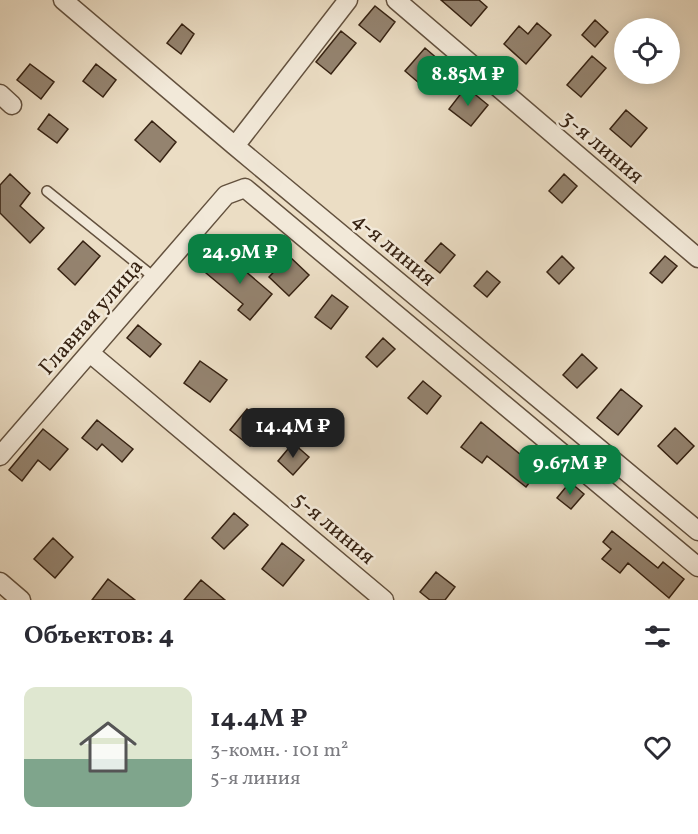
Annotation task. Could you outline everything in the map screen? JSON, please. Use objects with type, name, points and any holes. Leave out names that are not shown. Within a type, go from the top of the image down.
[{"type":"street","name":"4-я линия","points":[[63,0],[698,531]]},
{"type":"street","points":[[236,147],[348,0]]},
{"type":"street","name":"3-я линия","points":[[396,0],[698,258]]},
{"type":"street","name":"Главная улица","points":[[0,456],[226,195],[245,188],[698,567]]},
{"type":"street","name":"5-я линия","points":[[90,353],[384,600]]},
{"type":"street","points":[[0,582],[21,600]]},
{"type":"lane","points":[[47,190],[155,278]]},
{"type":"building","points":[[441,0],[479,0],[487,7],[471,26]]},
{"type":"building","points":[[375,6],[395,22],[380,42],[359,25]]},
{"type":"building","points":[[595,20],[608,32],[595,47],[582,35]]},
{"type":"building","points":[[537,23],[551,35],[526,64],[504,44],[519,26],[528,34]]},
{"type":"building","points":[[182,24],[194,34],[181,54],[167,43]]},
{"type":"building","points":[[341,31],[356,43],[331,74],[316,62]]},
{"type":"building","points":[[425,48],[439,60],[419,83],[405,71]]},
{"type":"building","points":[[592,56],[606,68],[581,97],[567,85]]},
{"type":"building","points":[[30,64],[54,82],[41,99],[17,80]]},
{"type":"building","points":[[96,64],[116,80],[103,97],[83,81]]},
{"type":"building","points":[[466,87],[488,105],[471,126],[449,109]]},
{"type":"building","points":[[626,110],[647,128],[631,147],[610,129]]},
{"type":"building","points":[[49,114],[68,129],[57,143],[38,129]]},
{"type":"building","points":[[152,121],[176,142],[160,162],[135,140]]},
{"type":"building","points":[[10,174],[30,193],[20,206],[44,228],[30,243],[0,213],[0,185]]},
{"type":"building","points":[[564,174],[577,186],[562,203],[549,191]]},
{"type":"building","points":[[83,241],[100,256],[75,285],[58,269]]},
{"type":"building","points":[[441,243],[455,255],[440,273],[425,261]]},
{"type":"building","points":[[224,253],[272,294],[250,320],[238,310],[243,304],[206,273]]},
{"type":"building","points":[[289,256],[309,275],[289,296],[269,277]]},
{"type":"building","points":[[562,256],[574,268],[559,284],[547,272]]},
{"type":"building","points":[[665,256],[677,266],[662,283],[650,273]]},
{"type":"building","points":[[487,271],[500,282],[487,297],[474,286]]},
{"type":"building","points":[[332,295],[348,307],[331,329],[315,317]]},
{"type":"building","points":[[138,325],[161,344],[150,357],[127,338]]},
{"type":"building","points":[[383,338],[395,349],[377,367],[366,357]]},
{"type":"building","points":[[582,354],[597,368],[577,388],[563,375]]},
{"type":"building","points":[[200,361],[227,380],[210,402],[184,383]]},
{"type":"building","points":[[423,381],[441,396],[427,414],[408,398]]},
{"type":"building","points":[[621,389],[642,406],[618,435],[597,418]]},
{"type":"building","points":[[247,409],[267,426],[250,446],[230,430]]},
{"type":"building","points":[[97,420],[133,449],[122,462],[102,444],[97,450],[82,438]]},
{"type":"building","points":[[481,422],[539,470],[526,487],[487,456],[482,463],[461,447]]},
{"type":"building","points":[[675,428],[694,446],[677,464],[658,446]]},
{"type":"building","points":[[43,429],[68,449],[50,470],[38,460],[22,481],[9,470]]},
{"type":"building","points":[[293,443],[309,457],[293,475],[278,461]]},
{"type":"building","points":[[570,482],[584,494],[571,509],[557,498]]},
{"type":"building","points":[[234,513],[248,525],[224,549],[212,538]]},
{"type":"building","points":[[612,531],[658,568],[663,562],[684,579],[669,598],[628,563],[620,573],[602,559],[611,549],[603,542]]},
{"type":"building","points":[[53,538],[73,557],[55,578],[34,559]]},
{"type":"building","points":[[282,543],[304,560],[283,586],[262,569]]},
{"type":"building","points":[[436,572],[455,587],[445,600],[430,600],[420,592]]},
{"type":"building","points":[[108,579],[135,600],[92,600]]},
{"type":"building","points":[[201,580],[225,600],[184,600]]}]
